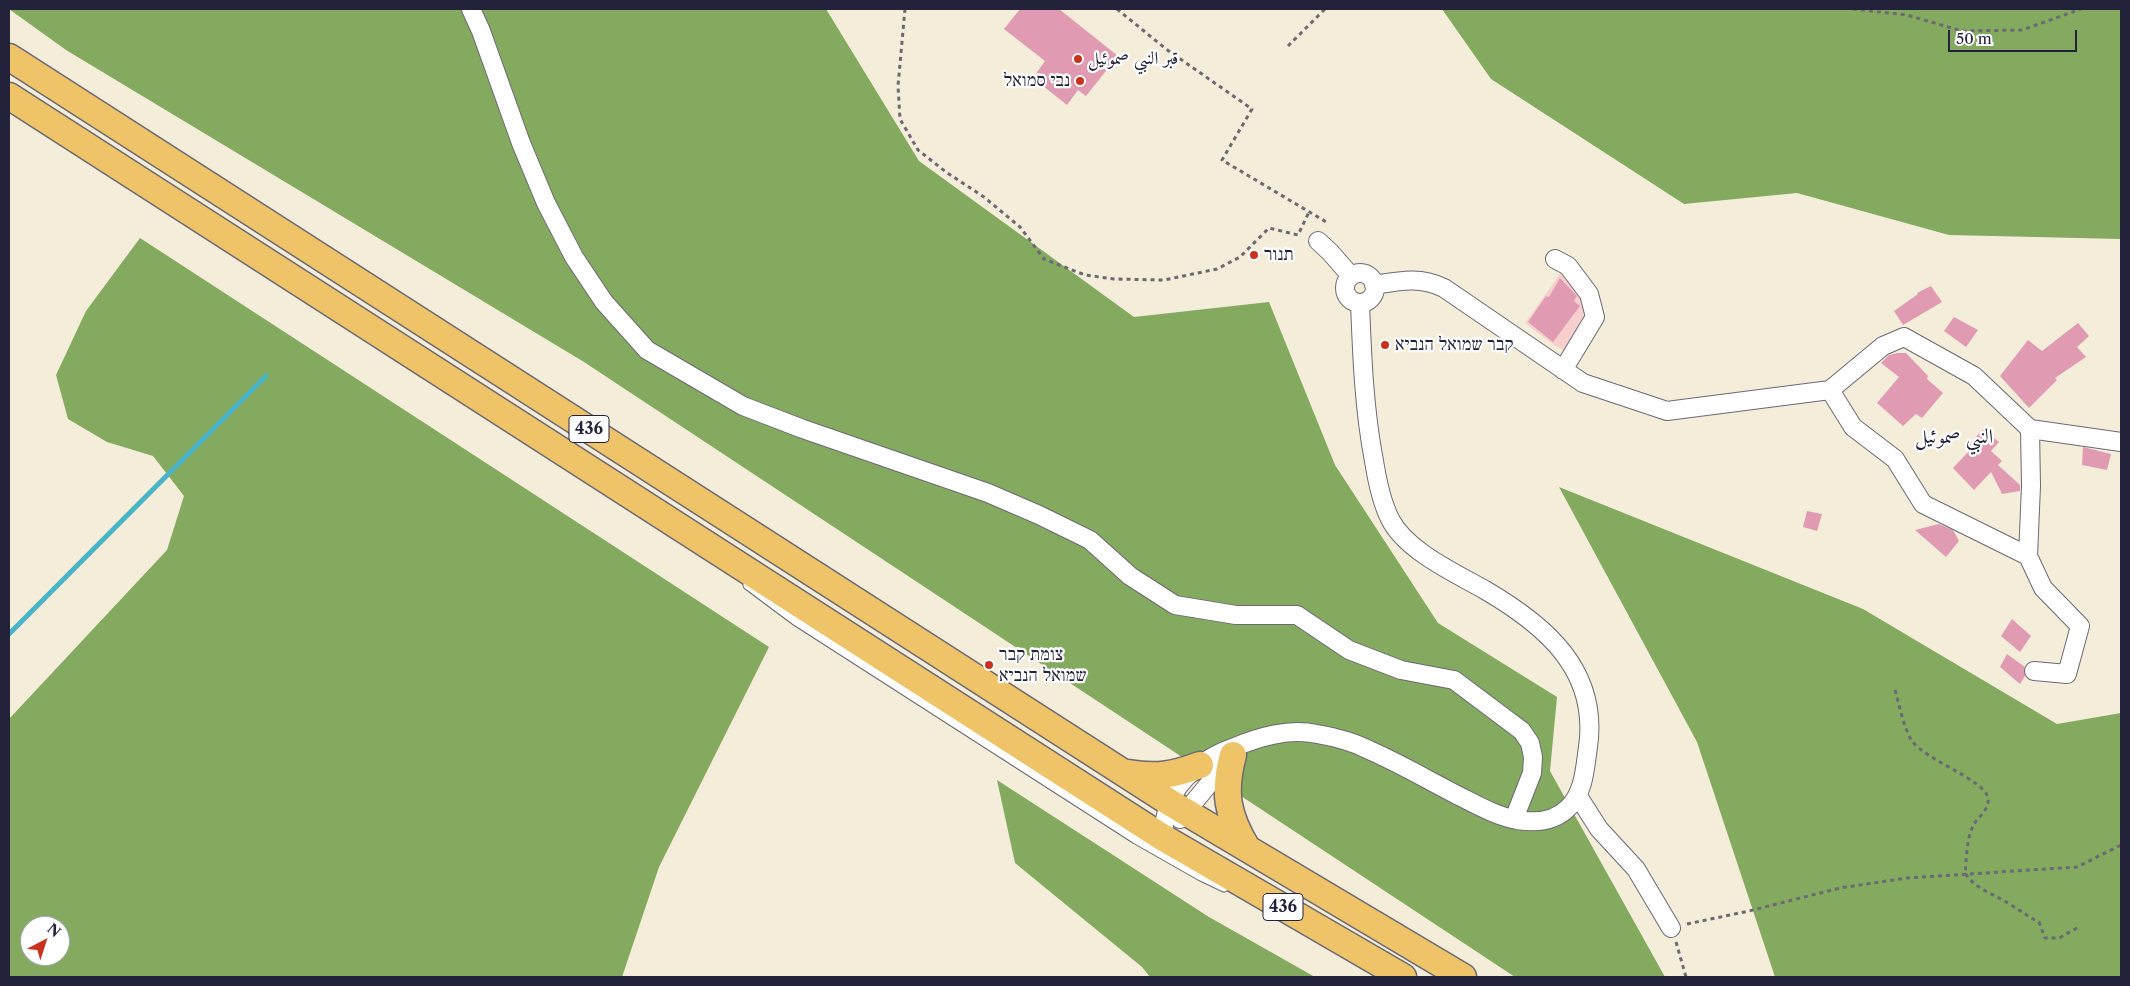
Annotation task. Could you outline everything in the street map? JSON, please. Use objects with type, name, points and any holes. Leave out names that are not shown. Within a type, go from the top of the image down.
[{"type":"main road","name":"436","points":[[9,57],[1122,772],[1463,977]]},
{"type":"main road","name":"436","points":[[9,96],[1162,837],[1404,977]]},
{"type":"main road","points":[[1241,748],[1227,776],[1227,794],[1236,830],[1247,848]]},
{"type":"main road","points":[[1122,772],[1145,776],[1165,776],[1200,765]]},
{"type":"street","points":[[471,9],[481,31],[521,143],[546,203],[574,257],[604,302],[647,350],[743,406],[803,429],[988,493],[1039,515],[1090,540],[1130,576],[1175,605],[1236,614],[1297,616],[1348,650],[1401,670],[1454,680],[1522,731],[1530,743],[1533,757],[1532,773],[1514,819]]},
{"type":"street","points":[[1318,241],[1351,276]]},
{"type":"street","points":[[1555,259],[1568,266],[1589,294],[1595,318],[1563,370]]},
{"type":"street","points":[[1355,274],[1365,274],[1372,280],[1374,285],[1372,296],[1367,301],[1360,303],[1352,301],[1345,291],[1346,283],[1355,274]]},
{"type":"street","points":[[1374,285],[1405,280],[1433,282],[1583,383],[1667,411],[1830,390],[1883,346],[1904,337],[1974,376],[2030,428],[2121,442]]},
{"type":"street","points":[[1178,807],[1179,786],[1200,765],[1228,749],[1241,748],[1276,734],[1296,732],[1316,734],[1366,748],[1474,804],[1514,819],[1544,821],[1557,816],[1568,808],[1578,796],[1584,778],[1590,731],[1588,705],[1569,660],[1557,643],[1538,625],[1426,556],[1390,520],[1379,489],[1369,435],[1360,303]]},
{"type":"street","points":[[1830,390],[1853,427],[1895,459],[1923,504],[2028,556]]},
{"type":"street","points":[[2030,428],[2032,486],[2028,556],[2043,588],[2080,626],[2067,674],[2034,671]]},
{"type":"street","points":[[1162,837],[1178,807],[1206,785],[1241,748]]},
{"type":"street","points":[[1578,796],[1599,829],[1636,870],[1671,928]]},
{"type":"lane","points":[[683,530],[739,578],[795,620],[1136,839],[1201,876],[1289,911]]},
{"type":"path","points":[[905,9],[898,86],[900,119],[918,150],[946,172],[984,197],[1020,226],[1044,259],[1085,275],[1164,280],[1217,269],[1240,257],[1269,228],[1298,235],[1310,212]]},
{"type":"path","points":[[1117,9],[1166,49],[1252,109],[1222,160],[1328,223]]},
{"type":"path","points":[[1288,46],[1324,9]]},
{"type":"path","points":[[1853,9],[1907,15],[1962,31],[2022,30],[2081,9]]},
{"type":"path","points":[[1895,690],[1912,740],[1932,758],[1975,782],[1984,790],[1988,797],[1988,805],[1974,823],[1970,834],[1965,873],[1971,882],[2039,922],[2045,938],[2059,938],[2077,928]]},
{"type":"path","points":[[1686,977],[1671,928],[1840,888],[1907,878],[2077,867],[2121,845]]},
{"type":"path","points":[[2060,929],[2064,935]]},
{"type":"shaded area","points":[[1562,271],[1583,298],[1588,318],[1568,353],[1525,323]]},
{"type":"green space","points":[[9,9],[826,9],[919,161],[1134,317],[1269,302],[1335,465],[1438,623],[1557,697],[1550,771],[1665,977],[1515,977],[584,362],[66,50]]},
{"type":"green space","points":[[1442,9],[2121,9],[2121,239],[1949,235],[1797,193],[1684,204],[1491,79]]},
{"type":"green space","points":[[140,238],[769,647],[659,867],[622,977],[9,977],[9,719],[167,550],[184,496],[153,456],[107,442],[68,419],[56,375],[86,311]]},
{"type":"green space","points":[[1559,487],[1863,609],[2057,724],[2121,713],[2121,977],[1775,977],[1697,742]]},
{"type":"green space","points":[[997,780],[1209,917],[1315,977],[1150,977],[1142,967],[1015,863]]},
{"type":"building","name":"قبر النبي صموئيل","points":[[1020,9],[1059,9],[1118,56],[1086,96],[1078,90],[1067,105],[1033,78],[1045,61],[1004,29]]},
{"type":"building","points":[[1560,278],[1577,296],[1574,301],[1580,306],[1553,342],[1528,322],[1546,296],[1549,297]]},
{"type":"building","points":[[1931,286],[1942,302],[1903,325],[1894,311],[1917,293]]},
{"type":"building","points":[[1954,317],[1978,330],[1966,347],[1944,331]]},
{"type":"building","points":[[2078,323],[2089,336],[2077,347],[2086,357],[2055,378],[2057,380],[2029,408],[2000,376],[2028,340],[2042,351]]},
{"type":"building","points":[[1906,353],[1928,376],[1927,379],[1943,393],[1922,418],[1916,414],[1903,426],[1877,403],[1899,377],[1881,363],[1889,355]]},
{"type":"building","points":[[1983,429],[1999,442],[1991,451],[2002,461],[1998,465],[2020,485],[2020,491],[2002,494],[1991,472],[1974,490],[1953,468],[1973,447],[1970,444]]},
{"type":"building","points":[[2083,447],[2111,454],[2107,470],[2082,465]]},
{"type":"building","points":[[1807,511],[1822,514],[1817,531],[1803,527]]},
{"type":"building","points":[[1939,524],[1953,530],[1959,541],[1946,557],[1915,530]]},
{"type":"building","points":[[2012,619],[2031,636],[2020,652],[2001,636]]},
{"type":"building","points":[[2007,654],[2025,667],[2025,676],[2020,684],[2000,667]]},
{"type":"waterway","points":[[9,634],[266,376]]},
{"type":"place","name":"قبر النبي صموئيل","points":[[1078,59]]},
{"type":"place","name":"נבי סמואל","points":[[1080,81]]},
{"type":"place","name":"תנור","points":[[1254,255]]},
{"type":"place","name":"קבר שמואל הנביא","points":[[1385,345]]},
{"type":"place","name":"צומת קבר שמואל הנביא","points":[[989,665]]},
{"type":"district","name":"النبي صموئيل","points":[[1954,437]]}]
